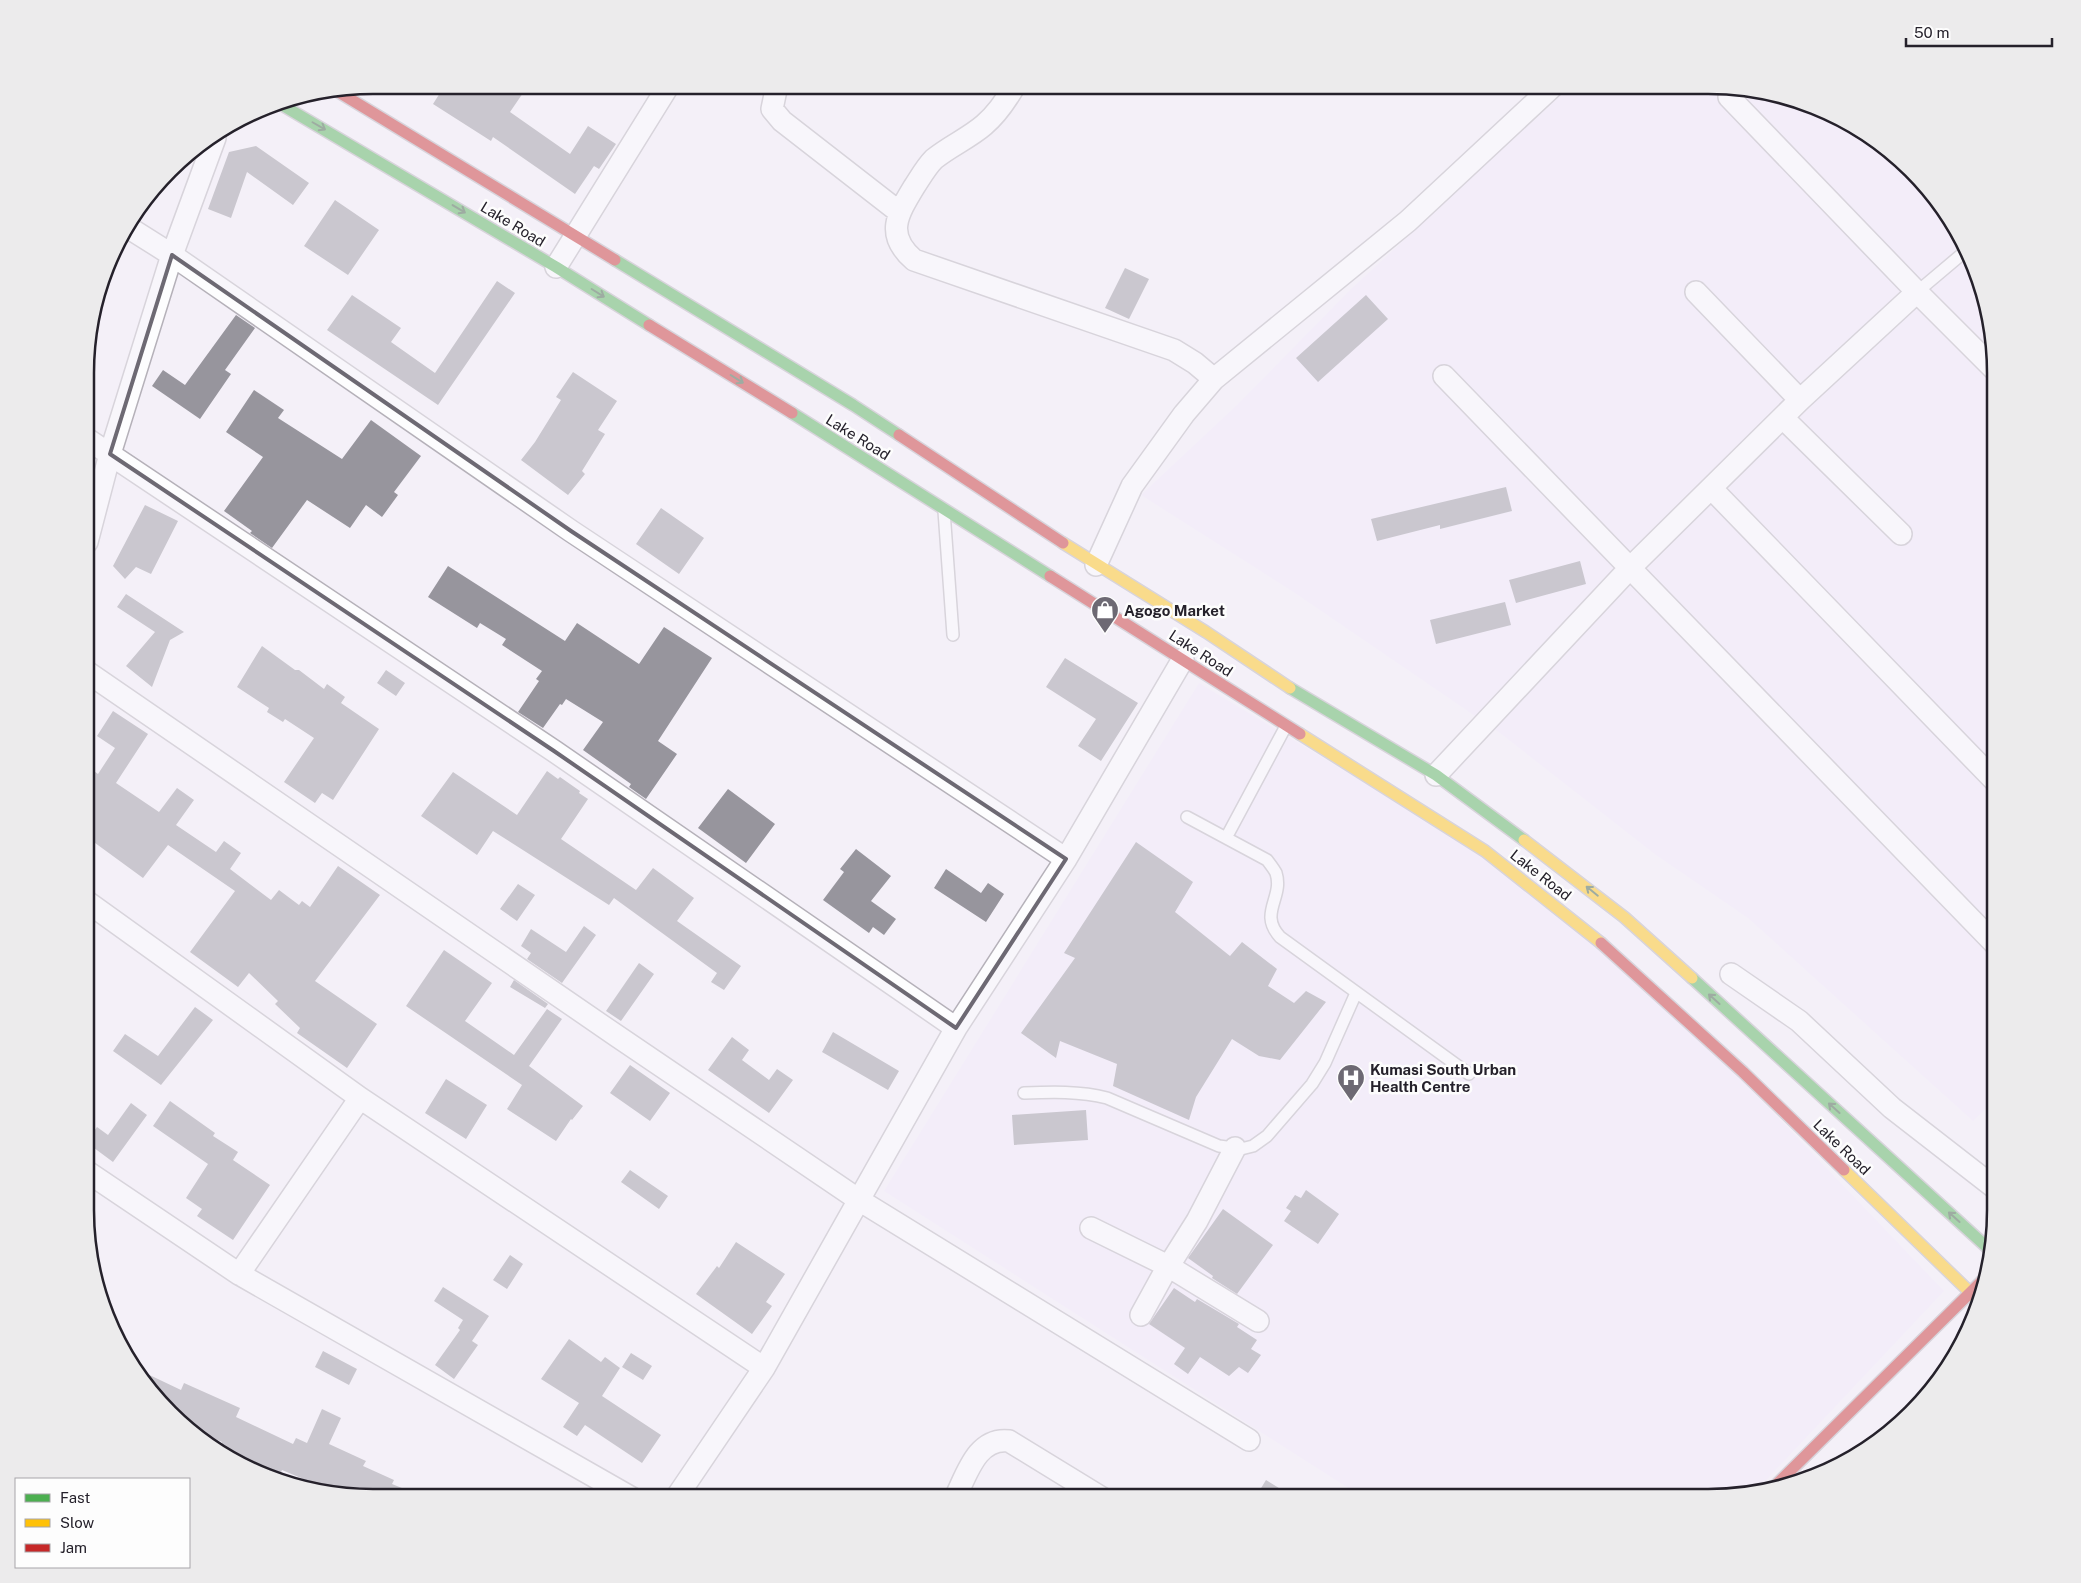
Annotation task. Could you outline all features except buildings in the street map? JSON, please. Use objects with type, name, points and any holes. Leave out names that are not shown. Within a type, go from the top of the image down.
[{"type":"main road","name":"Lake Road","points":[[344,95],[853,405],[1096,564],[1206,632],[1297,692],[1436,775],[1573,876],[1624,917],[1985,1246]]},
{"type":"main road","name":"Lake Road","points":[[287,108],[556,267],[1183,659],[1485,851],[1604,946],[1743,1072],[1973,1296]]},
{"type":"main road","points":[[1783,1479],[1972,1300]]},
{"type":"street","points":[[556,267],[662,94]]},
{"type":"street","points":[[775,94],[772,109],[782,121],[899,212]]},
{"type":"street","points":[[1010,94],[984,124],[933,160],[924,172],[899,212],[896,230],[898,241],[903,251],[914,260],[1159,345],[1195,363],[1214,379]]},
{"type":"street","points":[[1096,564],[1132,486],[1184,414],[1214,379],[1408,221],[1545,94]]},
{"type":"street","points":[[1729,97],[1987,362]]},
{"type":"street","points":[[94,515],[110,454],[172,254],[213,145]]},
{"type":"street","points":[[133,230],[172,254],[571,532],[1066,859]]},
{"type":"street","points":[[1696,292],[1800,400]]},
{"type":"street","points":[[1436,775],[1630,568],[1800,400],[1917,292]]},
{"type":"street","points":[[1444,376],[1987,936]]},
{"type":"street","points":[[1783,418],[1901,534]]},
{"type":"street","points":[[94,444],[554,751],[956,1028]]},
{"type":"street","points":[[1711,488],[1987,773]]},
{"type":"street","points":[[682,1489],[764,1368],[956,1028],[1066,859],[1183,659]]},
{"type":"street","points":[[94,677],[859,1200],[1249,1440]]},
{"type":"street","points":[[94,907],[360,1098],[764,1368]]},
{"type":"street","points":[[1731,974],[1799,1022],[1892,1108],[1987,1182]]},
{"type":"street","points":[[239,1274],[360,1098]]},
{"type":"street","points":[[1141,1315],[1168,1266],[1197,1222],[1235,1148]]},
{"type":"street","points":[[94,1175],[239,1274],[611,1489]]},
{"type":"street","points":[[1091,1228],[1168,1266],[1258,1321]]},
{"type":"street","points":[[960,1489],[973,1462],[984,1446],[999,1440],[1009,1441],[1087,1489]]},
{"type":"lane","points":[[1917,292],[1961,256]]},
{"type":"lane","points":[[944,509],[953,635]]},
{"type":"lane","points":[[1226,838],[1286,726]]},
{"type":"lane","points":[[1187,817],[1267,860],[1276,872],[1277,881],[1270,921],[1280,937],[1469,1074]]},
{"type":"lane","points":[[1024,1093],[1053,1092],[1106,1098],[1219,1146],[1235,1148],[1253,1146],[1267,1136],[1312,1084],[1325,1063],[1356,992]]},
{"type":"highlighted area","points":[[172,255],[571,531],[1066,859],[956,1028],[554,751],[110,454]]},
{"type":"shaded area","points":[[1562,94],[1726,94],[1780,103],[1832,123],[1878,151],[1906,175],[1930,203],[1950,233],[1966,266],[1978,301],[1987,355],[1987,1108],[1973,1121],[1748,918],[1656,855],[1500,733],[1295,593],[1141,495],[1237,405],[1351,289]]},
{"type":"shaded area","name":"Kumasi South Urban Health Centre","points":[[1199,683],[1511,871],[1678,1013],[1944,1291],[1762,1484],[1726,1489],[1350,1489],[884,1191]]},
{"type":"traffic: fast","points":[[287,108],[556,267],[649,325]]},
{"type":"traffic: fast","points":[[615,260],[899,435]]},
{"type":"traffic: fast","points":[[792,413],[1050,576]]},
{"type":"traffic: fast","points":[[1290,688],[1436,775],[1524,840]]},
{"type":"traffic: fast","points":[[1692,978],[1985,1246]]},
{"type":"traffic: slow","points":[[1063,543],[1206,632],[1290,688]]},
{"type":"traffic: slow","points":[[1300,734],[1485,851],[1601,943]]},
{"type":"traffic: slow","points":[[1524,840],[1624,917],[1692,978]]},
{"type":"traffic: slow","points":[[1844,1170],[1973,1296]]},
{"type":"traffic: jam","points":[[344,95],[615,260]]},
{"type":"traffic: jam","points":[[649,325],[792,413]]},
{"type":"traffic: jam","points":[[899,435],[1063,543]]},
{"type":"traffic: jam","points":[[1050,576],[1300,734]]},
{"type":"traffic: jam","points":[[1601,943],[1743,1072],[1844,1170]]},
{"type":"traffic: jam","points":[[1782,1479],[1977,1286]]},
{"type":"place","name":"Agogo Market","points":[[1105,634]]},
{"type":"place","name":"Kumasi South Urban Health Centre","points":[[1351,1102]]}]
